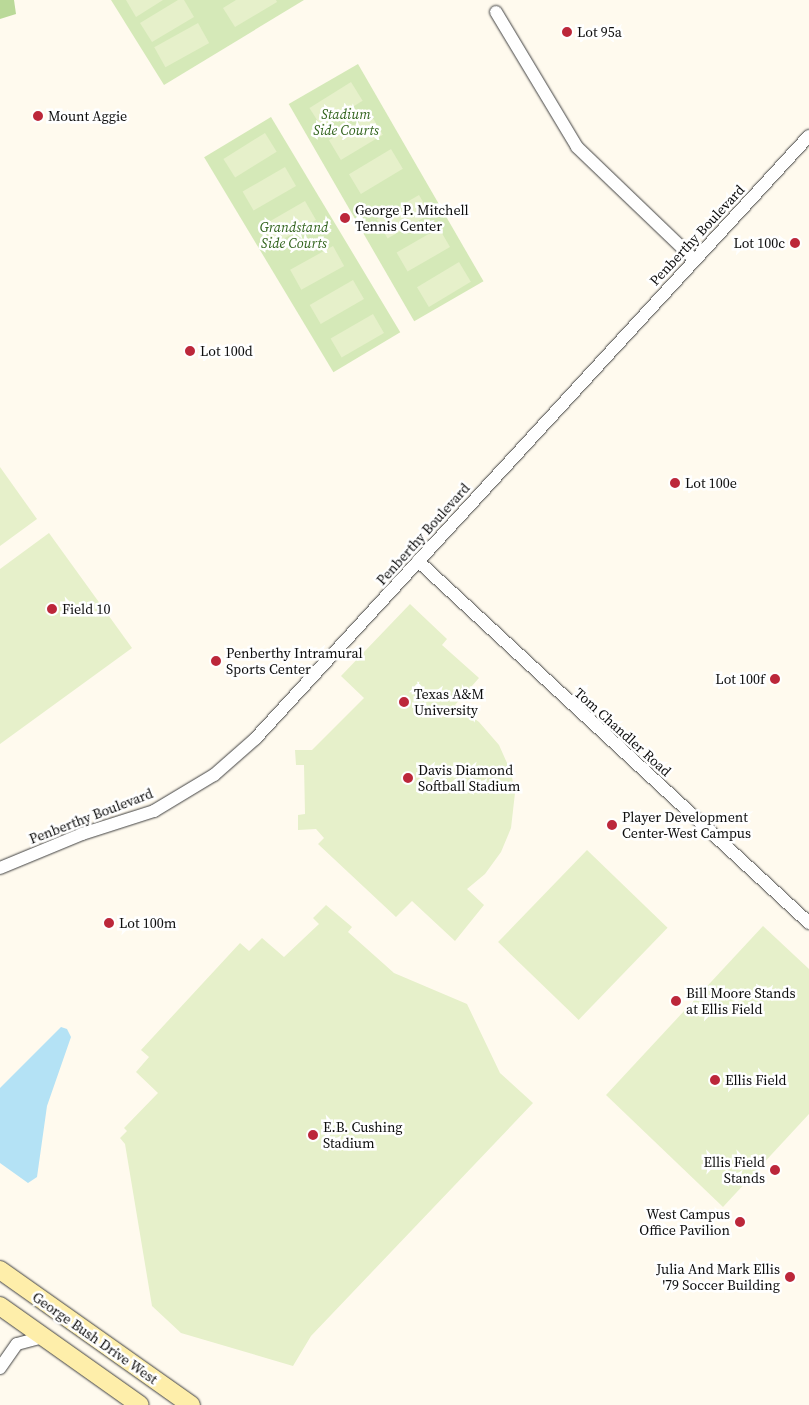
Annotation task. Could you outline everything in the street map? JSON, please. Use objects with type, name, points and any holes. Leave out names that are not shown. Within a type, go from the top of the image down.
[{"type":"main road","name":"George Bush Drive West","points":[[0,1270],[191,1405]]},
{"type":"main road","name":"George Bush Drive West","points":[[0,1306],[140,1405]]},
{"type":"street","points":[[496,12],[577,147],[695,260]]},
{"type":"street","name":"Penberthy Boulevard","points":[[0,868],[82,834],[154,811],[214,775],[255,739],[809,136]]},
{"type":"street","name":"Tom Chandler Road","points":[[418,561],[809,923]]},
{"type":"street","points":[[0,1368],[17,1344],[44,1337]]},
{"type":"green space","points":[[0,0],[14,0],[16,14],[0,19]]},
{"type":"green space","points":[[111,0],[304,0],[164,85]]},
{"type":"green space","points":[[126,0],[163,0],[136,17]]},
{"type":"green space","points":[[178,0],[184,0],[194,17],[152,42],[140,23]]},
{"type":"green space","points":[[236,0],[276,0],[277,2],[235,27],[223,8]]},
{"type":"green space","points":[[198,23],[209,43],[165,67],[154,47]]},
{"type":"green space","name":"Stadium Side Courts","points":[[358,64],[484,281],[414,321],[289,104]]},
{"type":"green space","points":[[351,82],[363,101],[321,127],[309,108]]},
{"type":"green space","points":[[371,115],[383,135],[341,160],[329,140]]},
{"type":"green space","name":"Grandstand Side Courts","points":[[271,117],[400,332],[333,372],[204,157]]},
{"type":"green space","points":[[265,133],[277,152],[235,178],[223,159]]},
{"type":"green space","points":[[391,149],[403,169],[361,194],[349,174]]},
{"type":"green space","points":[[285,167],[296,186],[254,211],[243,192]]},
{"type":"green space","points":[[419,195],[430,214],[388,239],[377,220]]},
{"type":"green space","points":[[305,201],[316,220],[274,245],[263,226]]},
{"type":"green space","points":[[439,228],[450,247],[408,272],[397,252]]},
{"type":"green space","points":[[333,246],[344,266],[301,290],[290,270]]},
{"type":"green space","points":[[459,262],[471,282],[429,307],[417,287]]},
{"type":"green space","points":[[353,280],[364,299],[321,324],[310,305]]},
{"type":"green space","points":[[373,314],[384,333],[342,358],[331,338]]},
{"type":"green space","points":[[0,467],[37,519],[0,546]]},
{"type":"green space","name":"Field 10","points":[[49,533],[132,648],[0,744],[0,569]]},
{"type":"green space","name":"Davis Diamond Softball Stadium","points":[[410,604],[447,639],[442,645],[479,678],[455,705],[479,722],[499,745],[511,772],[515,793],[511,828],[501,852],[485,874],[467,889],[484,905],[455,941],[412,901],[396,917],[318,844],[324,838],[316,829],[298,830],[298,815],[305,814],[304,765],[296,765],[295,750],[312,750],[364,698],[341,676]]},
{"type":"green space","points":[[587,850],[668,928],[579,1020],[498,942]]},
{"type":"green space","name":"E.B. Cushing Stadium","points":[[326,905],[352,927],[348,932],[394,973],[467,1004],[500,1073],[533,1103],[311,1336],[293,1366],[181,1333],[152,1306],[125,1144],[120,1138],[127,1131],[124,1128],[158,1093],[136,1072],[149,1057],[141,1050],[240,943],[249,951],[262,938],[284,957],[319,924],[313,918]]},
{"type":"green space","name":"Ellis Field","points":[[763,926],[809,969],[809,1114],[723,1207],[606,1095]]},
{"type":"water","points":[[61,1027],[67,1029],[71,1037],[47,1106],[37,1177],[28,1183],[0,1163],[0,1088]]},
{"type":"place","name":"Lot 95a","points":[[567,32]]},
{"type":"place","name":"Mount Aggie","points":[[38,116]]},
{"type":"place","name":"George P. Mitchell Tennis Center","points":[[345,218]]},
{"type":"place","name":"Lot 100c","points":[[795,243]]},
{"type":"place","name":"Lot 100d","points":[[190,351]]},
{"type":"place","name":"Lot 100e","points":[[675,483]]},
{"type":"place","name":"Field 10","points":[[52,609]]},
{"type":"place","name":"Penberthy Intramural Sports Center","points":[[216,661]]},
{"type":"place","name":"Lot 100f","points":[[775,679]]},
{"type":"place","name":"Texas A&M University","points":[[404,702]]},
{"type":"place","name":"Davis Diamond Softball Stadium","points":[[408,778]]},
{"type":"place","name":"Player Development Center-West Campus","points":[[612,825]]},
{"type":"place","name":"Lot 100m","points":[[109,923]]},
{"type":"place","name":"Bill Moore Stands at Ellis Field","points":[[676,1001]]},
{"type":"place","name":"Ellis Field","points":[[715,1080]]},
{"type":"place","name":"E.B. Cushing Stadium","points":[[313,1135]]},
{"type":"place","name":"Ellis Field Stands","points":[[775,1170]]},
{"type":"place","name":"West Campus Office Pavilion","points":[[740,1222]]},
{"type":"place","name":"Julia And Mark Ellis '79 Soccer Building","points":[[790,1277]]}]
